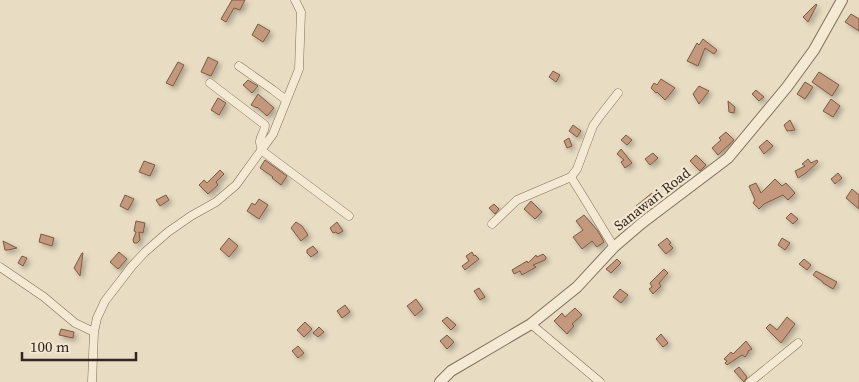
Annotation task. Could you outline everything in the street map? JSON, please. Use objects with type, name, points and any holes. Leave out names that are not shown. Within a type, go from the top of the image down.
[{"type":"street","points":[[92,382],[94,332],[97,318],[105,300],[145,252],[168,232],[216,202],[236,185],[272,134],[299,69],[301,12],[295,0]]},
{"type":"street","name":"Sanawari Road","points":[[440,382],[451,371],[531,324],[577,287],[614,247],[642,223],[728,158],[787,87],[814,50],[842,0]]},
{"type":"street","points":[[239,66],[286,100]]},
{"type":"street","points":[[210,83],[266,125],[260,142],[262,149],[349,216]]},
{"type":"street","points":[[492,224],[517,200],[571,177],[577,169],[593,126],[618,93]]},
{"type":"street","points":[[571,177],[614,247]]},
{"type":"street","points":[[0,267],[75,323],[94,332]]},
{"type":"street","points":[[531,324],[600,382]]},
{"type":"street","points":[[750,382],[798,343]]},
{"type":"building","points":[[232,0],[245,0],[240,10],[234,8],[226,22],[221,19]]},
{"type":"building","points":[[817,5],[808,22],[803,17]]},
{"type":"building","points":[[851,14],[859,19],[859,31],[845,22]]},
{"type":"building","points":[[258,24],[270,31],[263,42],[252,35]]},
{"type":"building","points":[[703,39],[717,50],[714,54],[705,48],[698,66],[687,61],[697,43],[699,45]]},
{"type":"building","points":[[208,57],[218,62],[211,76],[201,72]]},
{"type":"building","points":[[178,62],[184,65],[173,86],[166,83]]},
{"type":"building","points":[[553,71],[560,75],[556,82],[549,77]]},
{"type":"building","points":[[819,72],[839,85],[832,96],[812,82]]},
{"type":"building","points":[[661,79],[675,88],[665,100],[651,88],[654,83],[657,85]]},
{"type":"building","points":[[248,80],[258,86],[252,93],[243,85]]},
{"type":"building","points":[[805,82],[813,87],[805,99],[797,94]]},
{"type":"building","points":[[699,86],[709,91],[699,104],[693,94]]},
{"type":"building","points":[[756,90],[764,97],[759,101],[752,94]]},
{"type":"building","points":[[258,94],[274,108],[267,116],[257,107],[251,105]]},
{"type":"building","points":[[218,98],[226,103],[219,115],[211,110]]},
{"type":"building","points":[[831,99],[840,106],[833,117],[823,111]]},
{"type":"building","points":[[728,101],[735,107],[734,113],[729,112]]},
{"type":"building","points":[[790,120],[795,130],[787,131],[784,125]]},
{"type":"building","points":[[573,125],[581,131],[577,137],[569,131]]},
{"type":"building","points":[[726,132],[734,140],[718,155],[712,148],[721,140],[719,138]]},
{"type":"building","points":[[626,135],[632,140],[627,145],[621,140]]},
{"type":"building","points":[[569,138],[572,146],[567,148],[564,141]]},
{"type":"building","points":[[767,140],[773,146],[764,154],[759,147]]},
{"type":"building","points":[[621,149],[632,163],[625,168],[621,162],[624,160],[617,154]]},
{"type":"building","points":[[653,153],[658,158],[650,165],[645,159]]},
{"type":"building","points":[[696,155],[706,165],[700,171],[690,161]]},
{"type":"building","points":[[808,159],[811,163],[817,160],[818,162],[798,178],[795,171],[805,166],[802,164]]},
{"type":"building","points":[[265,160],[287,176],[281,185],[260,168]]},
{"type":"building","points":[[144,161],[155,165],[150,176],[139,172]]},
{"type":"building","points":[[220,170],[224,174],[216,182],[218,185],[208,194],[199,185],[204,180],[207,183]]},
{"type":"building","points":[[838,173],[842,178],[835,184],[831,179]]},
{"type":"building","points":[[677,178],[681,182],[675,189],[670,185]]},
{"type":"building","points":[[775,179],[782,186],[786,183],[795,193],[788,200],[783,195],[764,204],[759,209],[753,203],[755,200],[749,186],[756,183],[761,193]]},
{"type":"building","points":[[852,189],[859,195],[859,209],[846,198]]},
{"type":"building","points":[[652,193],[656,197],[640,210],[636,206]]},
{"type":"building","points":[[125,195],[134,199],[128,210],[120,206]]},
{"type":"building","points":[[166,195],[169,200],[160,206],[156,200]]},
{"type":"building","points":[[259,199],[268,205],[259,219],[247,211],[252,203],[255,205]]},
{"type":"building","points":[[531,201],[542,212],[535,219],[524,209]]},
{"type":"building","points":[[494,204],[499,209],[495,214],[489,208]]},
{"type":"building","points":[[791,213],[798,219],[793,224],[786,218]]},
{"type":"building","points":[[584,215],[598,231],[604,242],[597,247],[592,241],[582,249],[573,237],[583,230],[576,221]]},
{"type":"building","points":[[136,221],[145,223],[143,233],[139,232],[140,240],[134,243],[133,240],[136,232],[134,231]]},
{"type":"building","points":[[296,222],[302,226],[308,235],[301,241],[291,228]]},
{"type":"building","points":[[337,222],[343,231],[338,234],[336,232],[333,233],[330,228]]},
{"type":"building","points":[[41,234],[54,238],[52,246],[39,242]]},
{"type":"building","points":[[229,238],[238,246],[229,257],[220,249]]},
{"type":"building","points":[[667,238],[673,248],[666,254],[658,245]]},
{"type":"building","points":[[782,238],[790,243],[785,250],[778,245]]},
{"type":"building","points":[[3,241],[17,248],[5,250]]},
{"type":"building","points":[[313,246],[318,252],[311,257],[307,250]]},
{"type":"building","points":[[119,252],[127,259],[118,269],[110,262]]},
{"type":"building","points":[[472,252],[479,259],[465,270],[462,266],[469,261],[466,256]]},
{"type":"building","points":[[83,253],[80,276],[74,268]]},
{"type":"building","points":[[543,254],[546,258],[533,265],[536,267],[522,275],[520,271],[514,274],[512,270],[527,261],[528,263],[536,255],[537,257]]},
{"type":"building","points":[[22,256],[27,258],[23,266],[18,263]]},
{"type":"building","points":[[617,259],[621,263],[611,273],[606,269]]},
{"type":"building","points":[[804,259],[811,265],[807,270],[799,264]]},
{"type":"building","points":[[664,269],[668,273],[659,283],[661,286],[653,294],[649,289],[652,287],[650,283]]},
{"type":"building","points":[[816,271],[837,282],[833,289],[813,275]]},
{"type":"building","points":[[479,288],[485,297],[480,300],[474,291]]},
{"type":"building","points":[[620,289],[628,295],[621,303],[613,297]]},
{"type":"building","points":[[416,299],[423,309],[415,316],[407,306]]},
{"type":"building","points":[[345,305],[350,312],[342,318],[337,311]]},
{"type":"building","points":[[575,308],[582,315],[572,324],[574,326],[567,334],[554,321],[562,313],[565,317]]},
{"type":"building","points":[[447,317],[456,325],[451,330],[442,321]]},
{"type":"building","points":[[787,317],[795,324],[781,343],[766,328],[770,324],[777,330]]},
{"type":"building","points":[[305,322],[312,329],[304,337],[297,330]]},
{"type":"building","points":[[319,327],[324,332],[318,337],[313,333]]},
{"type":"building","points":[[61,329],[74,332],[73,338],[59,335]]},
{"type":"building","points":[[661,334],[668,343],[663,347],[656,339]]},
{"type":"building","points":[[447,335],[454,342],[447,349],[440,341]]},
{"type":"building","points":[[746,341],[752,349],[748,351],[745,357],[742,355],[727,365],[725,363],[727,361],[724,359],[731,352],[733,354]]},
{"type":"building","points":[[298,346],[304,353],[298,358],[292,351]]},
{"type":"building","points":[[739,367],[747,377],[744,382],[734,371]]}]
